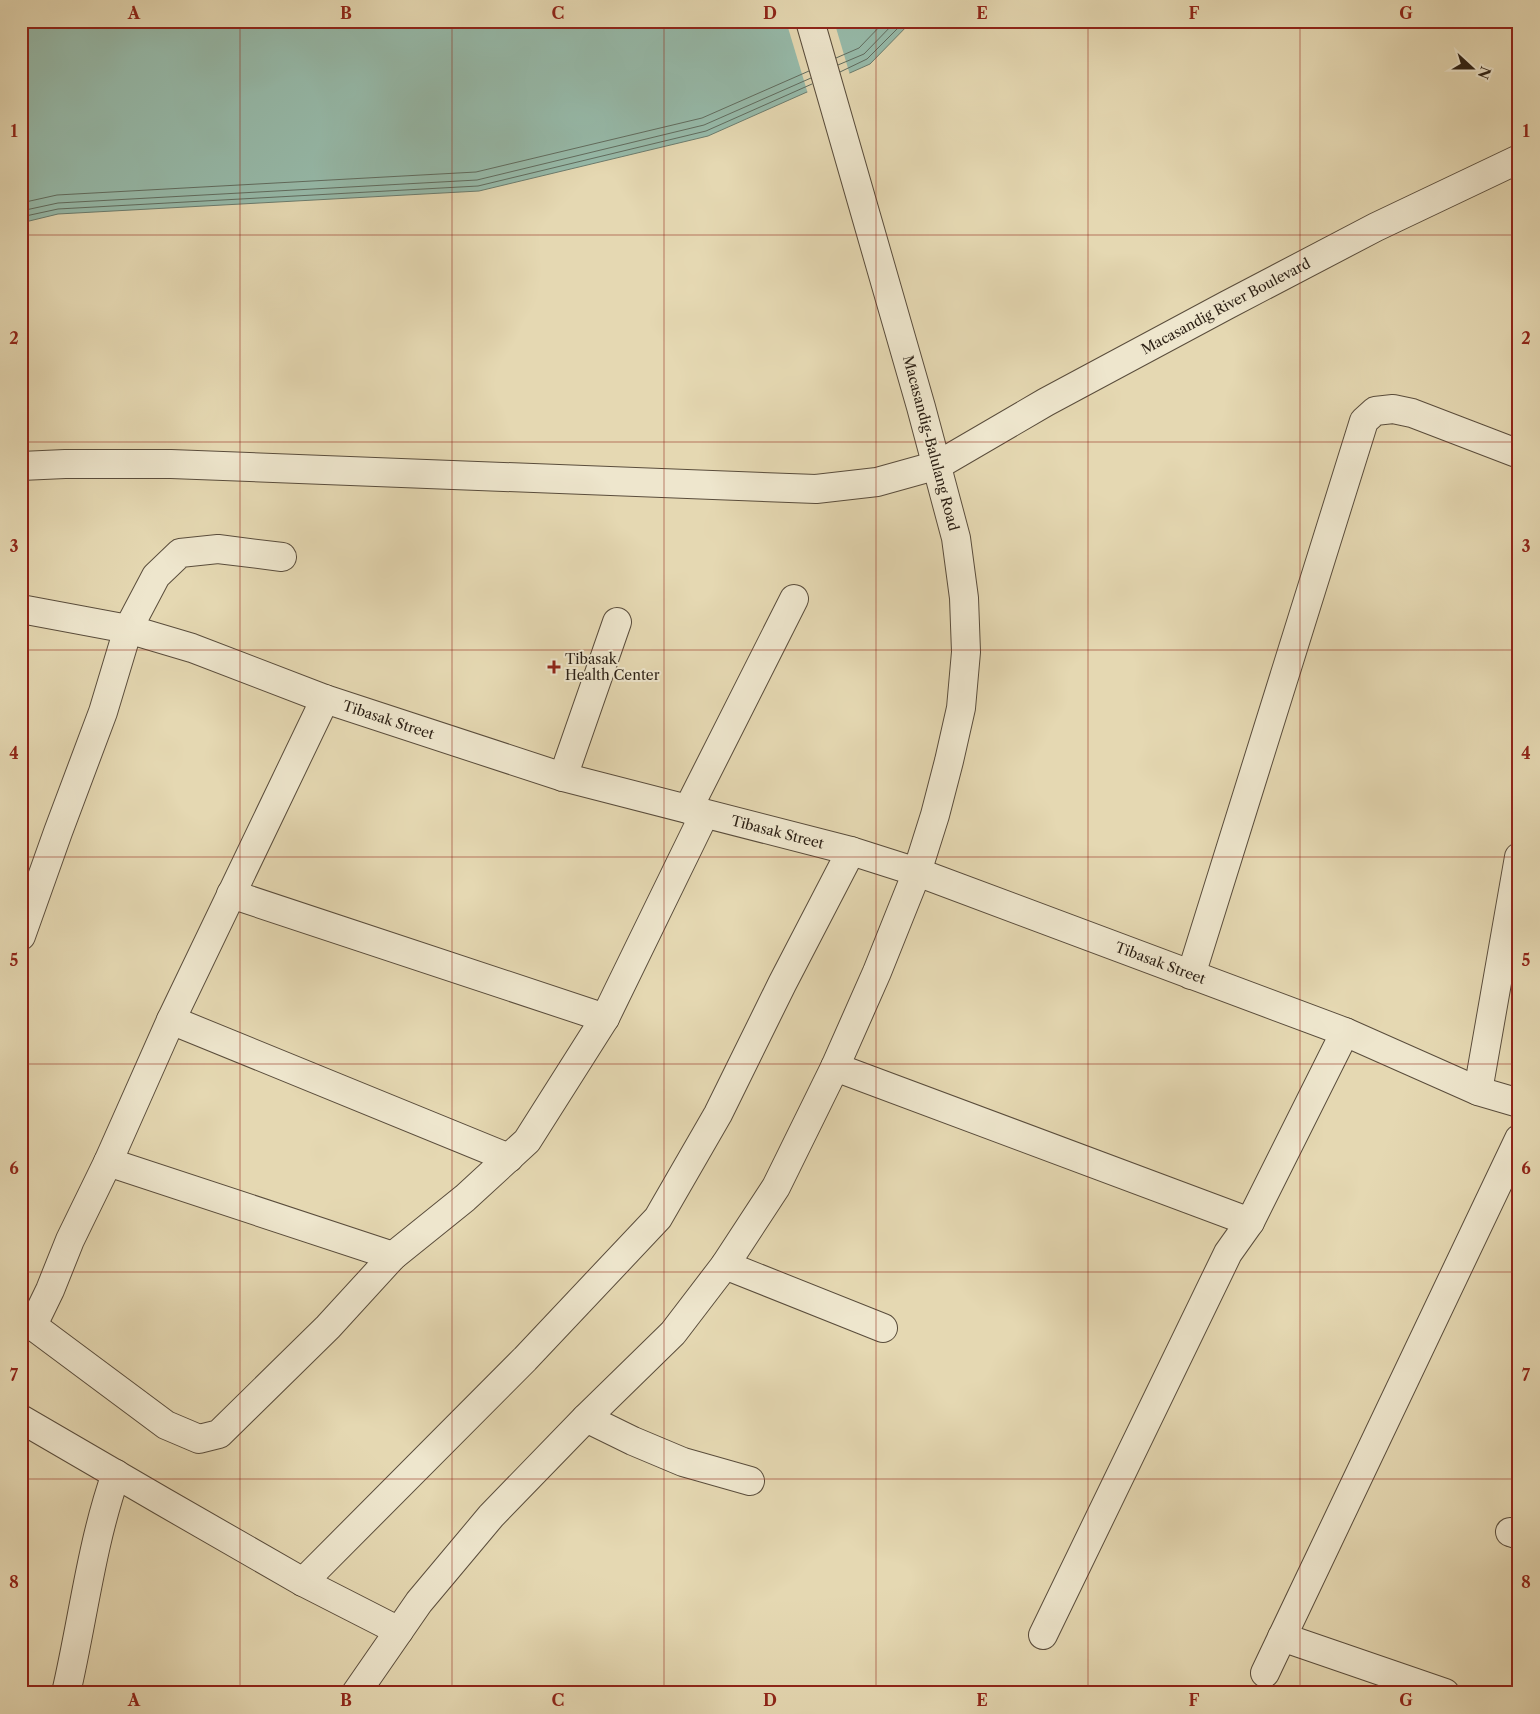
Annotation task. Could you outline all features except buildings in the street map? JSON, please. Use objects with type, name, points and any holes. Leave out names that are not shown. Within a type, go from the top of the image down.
[{"type":"street","name":"Macasandig-Balulang Road","points":[[356,1693],[420,1602],[491,1516],[586,1418],[673,1333],[725,1265],[776,1187],[835,1067],[877,972],[916,872],[935,815],[960,708],[966,652],[964,598],[956,538],[922,407],[810,21]]},
{"type":"street","name":"Macasandig River Boulevard","points":[[21,466],[170,464],[816,490],[877,482],[938,465],[1046,402],[1236,300],[1376,227],[1519,159]]},
{"type":"street","points":[[1191,975],[1364,421],[1375,411],[1393,408],[1412,413],[1519,454]]},
{"type":"street","points":[[21,936],[103,712],[128,629],[156,576],[180,553],[218,549],[282,557]]},
{"type":"street","points":[[325,699],[171,1020],[108,1162],[70,1240],[50,1290],[27,1321],[166,1425],[199,1439],[219,1434],[328,1327],[393,1256],[465,1198],[526,1141],[605,1018],[696,812],[794,599]]},
{"type":"street","name":"Tibasak Street","points":[[21,609],[128,629],[192,648],[325,699],[563,777],[851,851],[916,872],[1345,1032],[1478,1090],[1519,1103]]},
{"type":"street","points":[[563,777],[617,622]]},
{"type":"street","points":[[303,1582],[525,1358],[658,1218],[718,1114],[782,984],[851,851]]},
{"type":"street","points":[[1478,1090],[1519,857]]},
{"type":"street","points":[[231,894],[605,1018]]},
{"type":"street","points":[[171,1020],[509,1158]]},
{"type":"street","points":[[1043,1636],[1228,1253],[1250,1222],[1345,1032]]},
{"type":"street","points":[[835,1067],[1250,1222]]},
{"type":"street","points":[[1265,1673],[1519,1139]]},
{"type":"street","points":[[108,1162],[393,1256]]},
{"type":"street","points":[[725,1265],[883,1328]]},
{"type":"street","points":[[586,1418],[633,1441],[683,1462],[750,1481]]},
{"type":"street","points":[[21,1419],[303,1582],[399,1631]]},
{"type":"street","points":[[66,1693],[92,1557],[116,1474]]},
{"type":"street","points":[[1282,1637],[1445,1693]]},
{"type":"water","points":[[21,21],[912,21],[870,64],[708,136],[479,191],[58,214],[21,223]]},
{"type":"pier","points":[[786,21],[834,21],[850,75],[808,94]]},
{"type":"place","name":"Tibasak Health Center","points":[[554,667]]}]
